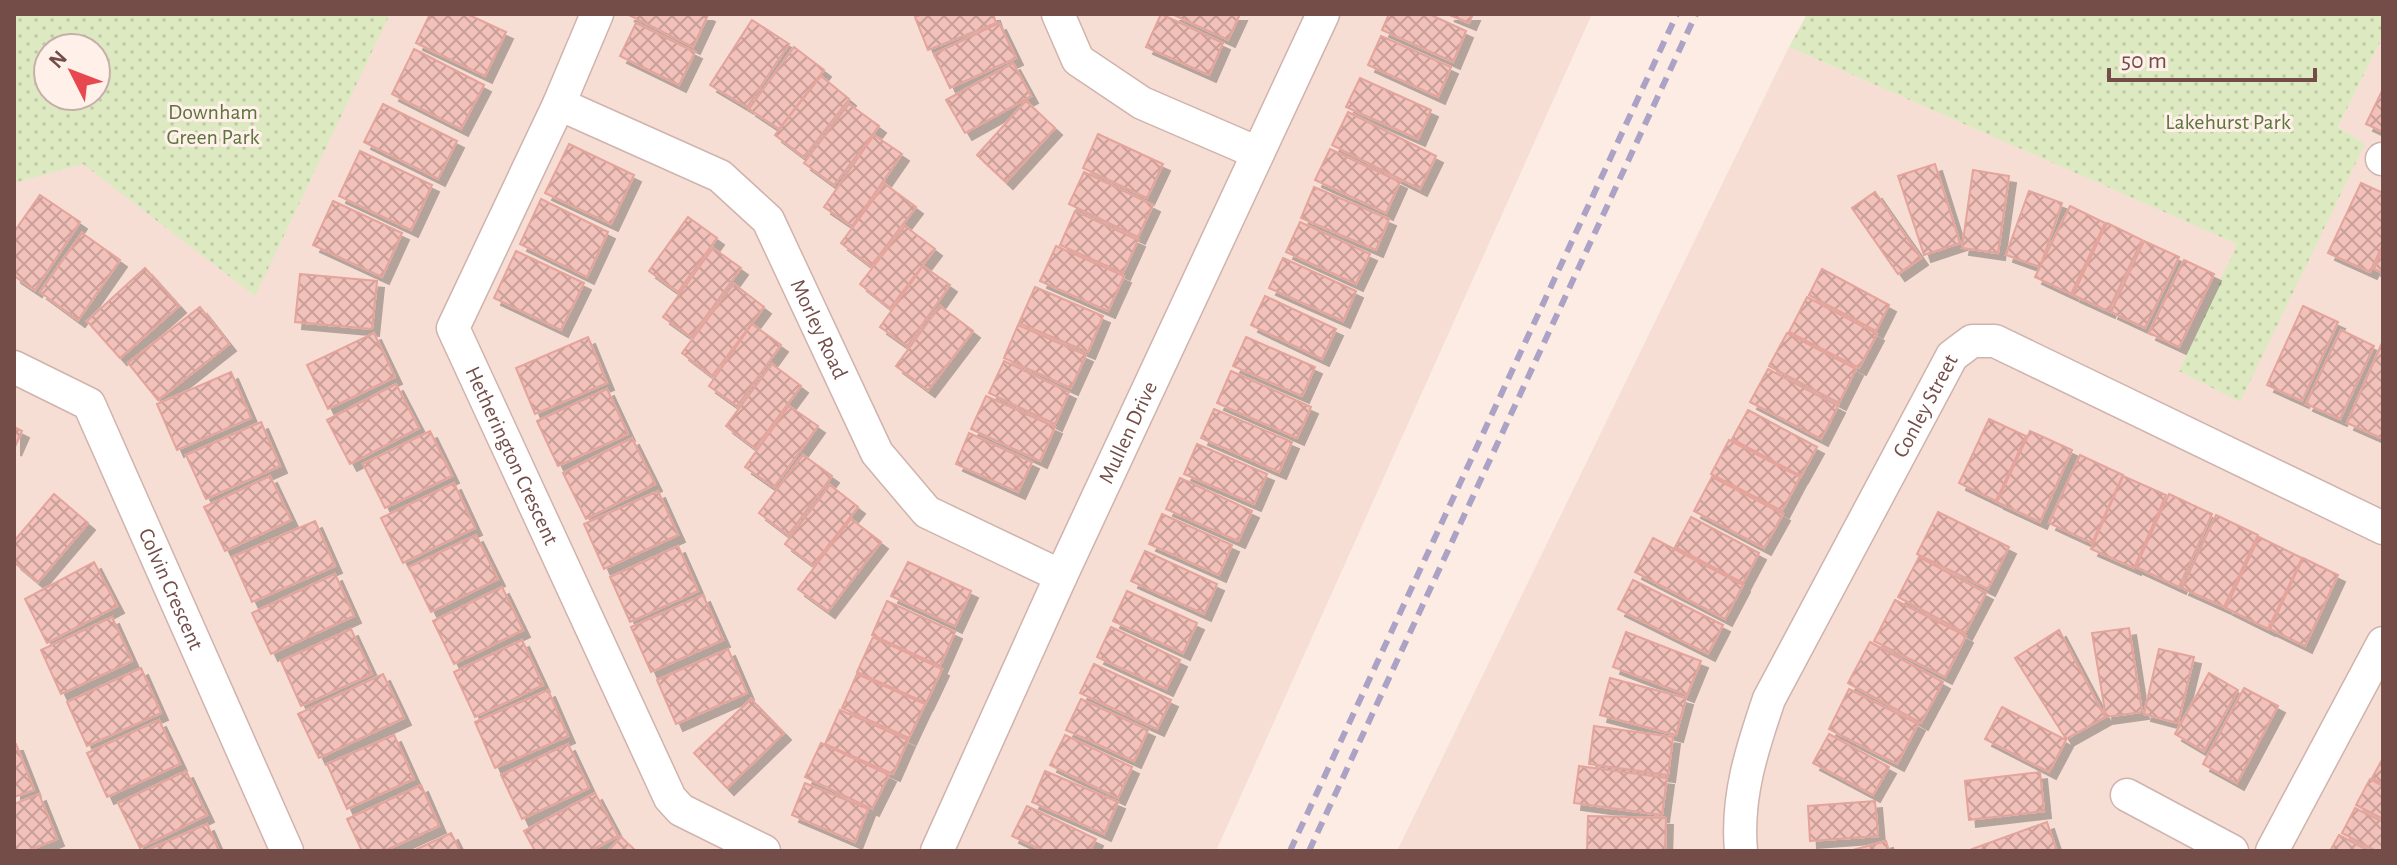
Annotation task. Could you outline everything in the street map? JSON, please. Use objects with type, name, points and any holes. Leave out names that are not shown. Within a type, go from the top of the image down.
[{"type":"street","name":"Hetherington Crescent","points":[[597,14],[559,104],[453,328],[670,798],[681,810],[764,851]]},
{"type":"street","points":[[1058,14],[1078,60],[1142,103],[1258,153]]},
{"type":"street","name":"Mullen Drive","points":[[937,851],[1061,576],[1323,14]]},
{"type":"street","name":"Morley Road","points":[[559,104],[720,176],[768,220],[877,453],[927,512],[1061,576]]},
{"type":"street","name":"Conley Street","points":[[1741,851],[1738,821],[1748,760],[1769,699],[1952,356],[1972,341],[1995,341],[2383,528]]},
{"type":"street","name":"Colvin Crescent","points":[[14,367],[89,404],[287,851]]},
{"type":"street","points":[[2272,851],[2383,643]]},
{"type":"street","points":[[2127,795],[2232,851]]},
{"type":"shaded area","points":[[14,14],[1592,14],[1216,851],[14,851]]},
{"type":"shaded area","points":[[2383,36],[2383,851],[1397,851],[1789,47],[2238,244],[2179,371],[2365,144],[2338,127]]},
{"type":"green space","name":"Downham Green Park","points":[[14,14],[390,14],[255,296],[83,164],[14,183]]},
{"type":"green space","name":"Lakehurst Park","points":[[1807,14],[2383,14],[2383,36],[2338,127],[2365,144],[2240,402],[2179,371],[2237,244],[1789,47]]},
{"type":"building","points":[[430,14],[467,14],[506,32],[485,76],[416,43]]},
{"type":"building","points":[[627,14],[706,14],[708,15],[693,47]]},
{"type":"building","points":[[923,14],[993,14],[996,23],[928,50],[915,17]]},
{"type":"building","points":[[1161,14],[1223,43],[1209,75],[1146,47]]},
{"type":"building","points":[[1172,14],[1240,14],[1228,40]]},
{"type":"building","points":[[1389,14],[1429,14],[1466,31],[1453,62],[1382,30]]},
{"type":"building","points":[[1447,14],[1473,14],[1469,23]]},
{"type":"building","points":[[752,20],[789,44],[747,107],[710,85]]},
{"type":"building","points":[[636,23],[695,52],[679,85],[620,56]]},
{"type":"building","points":[[999,23],[1016,58],[950,88],[934,54]]},
{"type":"building","points":[[1381,36],[1451,67],[1438,97],[1368,65]]},
{"type":"building","points":[[794,47],[824,70],[779,129],[749,109]]},
{"type":"building","points":[[414,49],[484,85],[461,129],[392,94]]},
{"type":"building","points":[[1013,63],[1031,96],[965,133],[946,100]]},
{"type":"building","points":[[821,76],[849,99],[804,157],[775,135]]},
{"type":"building","points":[[1360,78],[1431,110],[1418,139],[1346,107]]},
{"type":"building","points":[[2383,92],[2383,132],[2366,124]]},
{"type":"building","points":[[1026,101],[1055,128],[1006,182],[977,155]]},
{"type":"building","points":[[383,104],[457,141],[438,179],[364,142]]},
{"type":"building","points":[[849,104],[879,126],[834,185],[804,163]]},
{"type":"building","points":[[1348,112],[1436,156],[1420,189],[1332,145]]},
{"type":"building","points":[[1098,134],[1163,164],[1147,198],[1083,168]]},
{"type":"building","points":[[874,135],[902,154],[852,226],[824,207]]},
{"type":"building","points":[[569,144],[634,175],[611,224],[545,193]]},
{"type":"building","points":[[1330,149],[1400,182],[1386,213],[1315,180]]},
{"type":"building","points":[[360,151],[432,185],[411,230],[339,196]]},
{"type":"building","points":[[1935,164],[1960,243],[1924,255],[1898,176]]},
{"type":"building","points":[[1973,170],[2009,176],[1998,253],[1962,248]]},
{"type":"building","points":[[1084,172],[1153,205],[1138,237],[1069,204]]},
{"type":"building","points":[[2361,183],[2383,193],[2383,244],[2370,272],[2328,253]]},
{"type":"building","points":[[885,184],[916,207],[871,266],[841,243]]},
{"type":"building","points":[[1314,187],[1389,219],[1376,250],[1301,218]]},
{"type":"building","points":[[2029,191],[2062,203],[2040,267],[2006,255]]},
{"type":"building","points":[[1875,192],[1921,258],[1898,274],[1852,208]]},
{"type":"building","points":[[40,195],[80,222],[35,290],[14,276],[14,232]]},
{"type":"building","points":[[541,199],[608,232],[587,277],[520,244]]},
{"type":"building","points":[[333,201],[402,233],[382,277],[313,245]]},
{"type":"building","points":[[2070,206],[2105,223],[2071,294],[2035,277]]},
{"type":"building","points":[[1075,211],[1138,240],[1123,273],[1060,245]]},
{"type":"building","points":[[688,217],[717,238],[678,292],[649,271]]},
{"type":"building","points":[[1300,222],[1370,254],[1356,284],[1286,252]]},
{"type":"building","points":[[2107,223],[2142,240],[2108,311],[2073,295]]},
{"type":"building","points":[[905,226],[935,249],[890,308],[860,284]]},
{"type":"building","points":[[82,233],[120,260],[78,320],[40,292]]},
{"type":"building","points":[[2144,241],[2179,257],[2145,328],[2111,312]]},
{"type":"building","points":[[1056,246],[1124,276],[1108,311],[1040,281]]},
{"type":"building","points":[[713,248],[741,268],[691,337],[663,317]]},
{"type":"building","points":[[2383,249],[2383,273],[2374,269]]},
{"type":"building","points":[[516,251],[584,283],[561,330],[494,298]]},
{"type":"building","points":[[1283,258],[1356,291],[1343,321],[1269,288]]},
{"type":"building","points":[[2184,260],[2214,274],[2179,347],[2149,333]]},
{"type":"building","points":[[923,266],[950,285],[907,346],[880,327]]},
{"type":"building","points":[[145,268],[179,306],[120,358],[87,321]]},
{"type":"building","points":[[1822,269],[1889,305],[1876,331],[1809,295]]},
{"type":"building","points":[[300,274],[377,281],[372,329],[295,322]]},
{"type":"building","points":[[734,284],[764,307],[712,376],[682,353]]},
{"type":"building","points":[[1035,287],[1103,316],[1088,352],[1019,323]]},
{"type":"building","points":[[1265,296],[1336,329],[1322,359],[1251,325]]},
{"type":"building","points":[[1807,297],[1877,334],[1859,368],[1789,332]]},
{"type":"building","points":[[940,306],[973,331],[928,390],[896,366]]},
{"type":"building","points":[[2303,306],[2338,322],[2302,401],[2267,385]]},
{"type":"building","points":[[200,307],[229,344],[158,400],[128,363]]},
{"type":"building","points":[[752,324],[781,345],[737,406],[709,386]]},
{"type":"building","points":[[1018,325],[1086,355],[1071,388],[1004,358]]},
{"type":"building","points":[[2341,330],[2374,346],[2340,419],[2306,404]]},
{"type":"building","points":[[374,333],[395,377],[328,409],[307,365]]},
{"type":"building","points":[[1787,333],[1856,369],[1839,403],[1769,366]]},
{"type":"building","points":[[588,337],[607,383],[535,414],[516,368]]},
{"type":"building","points":[[1246,337],[1315,367],[1302,396],[1233,366]]},
{"type":"building","points":[[2382,343],[2383,432],[2381,438],[2347,423]]},
{"type":"building","points":[[1004,361],[1069,392],[1055,424],[989,393]]},
{"type":"building","points":[[772,364],[801,386],[755,448],[726,426]]},
{"type":"building","points":[[1768,369],[1838,406],[1821,439],[1750,402]]},
{"type":"building","points":[[1231,371],[1311,407],[1297,438],[1217,403]]},
{"type":"building","points":[[231,372],[251,418],[177,450],[157,404]]},
{"type":"building","points":[[396,384],[419,428],[350,464],[327,420]]},
{"type":"building","points":[[607,389],[628,434],[558,466],[537,421]]},
{"type":"building","points":[[986,396],[1055,427],[1040,461],[971,429]]},
{"type":"building","points":[[789,406],[818,426],[774,487],[745,467]]},
{"type":"building","points":[[1214,409],[1292,442],[1279,472],[1201,438]]},
{"type":"building","points":[[1748,410],[1817,447],[1801,476],[1732,439]]},
{"type":"building","points":[[1989,419],[2026,436],[1996,501],[1959,483]]},
{"type":"building","points":[[261,422],[280,466],[206,499],[186,455]]},
{"type":"building","points":[[14,427],[22,431],[14,449]]},
{"type":"building","points":[[430,431],[452,476],[385,508],[363,464]]},
{"type":"building","points":[[2030,431],[2072,450],[2040,522],[1997,502]]},
{"type":"building","points":[[969,433],[1032,462],[1018,492],[956,464]]},
{"type":"building","points":[[632,438],[655,484],[586,519],[563,473]]},
{"type":"building","points":[[1729,440],[1800,477],[1782,511],[1711,474]]},
{"type":"building","points":[[1197,444],[1267,474],[1254,504],[1184,474]]},
{"type":"building","points":[[803,455],[832,476],[788,535],[759,513]]},
{"type":"building","points":[[2080,455],[2123,475],[2092,543],[2049,523]]},
{"type":"building","points":[[270,476],[291,520],[225,551],[204,507]]},
{"type":"building","points":[[2123,476],[2166,495],[2134,568],[2091,549]]},
{"type":"building","points":[[1712,477],[1783,514],[1764,548],[1694,511]]},
{"type":"building","points":[[1180,478],[1252,511],[1238,541],[1166,509]]},
{"type":"building","points":[[454,483],[475,528],[403,563],[381,518]]},
{"type":"building","points":[[830,485],[858,507],[813,565],[785,544]]},
{"type":"building","points":[[658,491],[678,535],[604,569],[584,524]]},
{"type":"building","points":[[54,494],[88,523],[38,582],[14,562],[14,541]]},
{"type":"building","points":[[2169,494],[2212,514],[2179,587],[2136,567]]},
{"type":"building","points":[[1938,512],[2009,547],[1988,589],[1917,554]]},
{"type":"building","points":[[1162,514],[1232,545],[1219,575],[1149,544]]},
{"type":"building","points":[[2216,515],[2258,535],[2224,607],[2182,588]]},
{"type":"building","points":[[1691,517],[1759,553],[1743,583],[1675,547]]},
{"type":"building","points":[[851,519],[881,542],[828,611],[798,589]]},
{"type":"building","points":[[315,521],[335,566],[252,602],[232,557]]},
{"type":"building","points":[[476,535],[498,579],[431,612],[409,567]]},
{"type":"building","points":[[2259,537],[2302,558],[2268,629],[2226,608]]},
{"type":"building","points":[[1653,538],[1743,585],[1725,619],[1635,572]]},
{"type":"building","points":[[678,546],[698,591],[630,622],[610,577]]},
{"type":"building","points":[[1145,551],[1217,584],[1204,614],[1131,581]]},
{"type":"building","points":[[1919,557],[1986,593],[1965,633],[1898,597]]},
{"type":"building","points":[[2303,558],[2338,575],[2305,646],[2270,629]]},
{"type":"building","points":[[94,562],[117,606],[47,643],[25,599]]},
{"type":"building","points":[[908,562],[971,591],[955,626],[891,596]]},
{"type":"building","points":[[335,574],[354,616],[271,654],[252,613]]},
{"type":"building","points":[[1633,580],[1723,625],[1708,654],[1618,609]]},
{"type":"building","points":[[502,587],[523,630],[454,664],[433,621]]},
{"type":"building","points":[[1127,591],[1197,623],[1183,653],[1113,621]]},
{"type":"building","points":[[703,595],[723,640],[651,672],[631,627]]},
{"type":"building","points":[[1895,600],[1966,636],[1945,677],[1874,641]]},
{"type":"building","points":[[887,601],[955,632],[940,666],[872,635]]},
{"type":"building","points":[[112,617],[132,661],[61,694],[41,650]]},
{"type":"building","points":[[1111,627],[1180,660],[1166,689],[1097,657]]},
{"type":"building","points":[[2129,628],[2142,712],[2106,717],[2092,633]]},
{"type":"building","points":[[351,629],[372,674],[301,706],[281,661]]},
{"type":"building","points":[[2059,630],[2105,717],[2066,739],[2015,658]]},
{"type":"building","points":[[1626,632],[1701,661],[1687,695],[1613,667]]},
{"type":"building","points":[[873,637],[942,669],[926,703],[857,672]]},
{"type":"building","points":[[522,640],[543,685],[475,717],[454,672]]},
{"type":"building","points":[[1870,642],[1943,682],[1921,723],[1848,683]]},
{"type":"building","points":[[728,649],[747,693],[676,724],[657,680]]},
{"type":"building","points":[[2159,649],[2194,657],[2178,723],[2144,714]]},
{"type":"building","points":[[1094,664],[1171,700],[1157,729],[1080,693]]},
{"type":"building","points":[[141,668],[161,713],[87,746],[67,702]]},
{"type":"building","points":[[2209,673],[2238,690],[2204,751],[2175,734]]},
{"type":"building","points":[[383,674],[404,718],[319,758],[298,714]]},
{"type":"building","points":[[857,674],[925,704],[909,738],[842,708]]},
{"type":"building","points":[[1610,678],[1686,698],[1676,735],[1600,715]]},
{"type":"building","points":[[2244,688],[2278,706],[2237,783],[2203,764]]},
{"type":"building","points":[[1849,689],[1918,724],[1897,764],[1829,729]]},
{"type":"building","points":[[548,690],[568,736],[495,768],[475,722]]},
{"type":"building","points":[[751,699],[784,733],[727,788],[694,753]]},
{"type":"building","points":[[1081,699],[1148,730],[1134,761],[1066,730]]},
{"type":"building","points":[[2002,707],[2066,740],[2049,772],[1985,739]]},
{"type":"building","points":[[840,710],[908,740],[893,774],[825,744]]},
{"type":"building","points":[[159,720],[180,764],[107,797],[87,753]]},
{"type":"building","points":[[1594,726],[1673,737],[1668,775],[1589,764]]},
{"type":"building","points":[[1829,734],[1889,767],[1873,795],[1813,763]]},
{"type":"building","points":[[394,735],[414,779],[347,809],[327,764]]},
{"type":"building","points":[[1065,735],[1132,767],[1118,798],[1050,765]]},
{"type":"building","points":[[821,743],[889,775],[872,809],[805,777]]},
{"type":"building","points":[[14,744],[34,790],[14,797]]},
{"type":"building","points":[[568,744],[589,788],[522,819],[501,775]]},
{"type":"building","points":[[2383,758],[2383,784],[2372,778]]},
{"type":"building","points":[[1579,766],[1667,778],[1662,815],[1574,803]]},
{"type":"building","points":[[186,771],[207,815],[140,848],[118,803]]},
{"type":"building","points":[[1045,771],[1118,802],[1104,834],[1032,802]]},
{"type":"building","points":[[2040,772],[2044,811],[1969,820],[1965,781]]},
{"type":"building","points":[[2370,779],[2383,786],[2383,819],[2356,805]]},
{"type":"building","points":[[805,783],[868,809],[855,842],[792,815]]},
{"type":"building","points":[[421,785],[439,826],[384,851],[362,851],[347,819]]},
{"type":"building","points":[[595,793],[618,836],[590,851],[535,851],[524,831]]},
{"type":"building","points":[[39,794],[57,839],[27,851],[14,851],[14,804]]},
{"type":"building","points":[[1875,801],[1878,836],[1810,841],[1808,806]]},
{"type":"building","points":[[1027,806],[1096,839],[1090,851],[1044,851],[1012,836]]},
{"type":"building","points":[[2355,808],[2383,822],[2383,851],[2376,851],[2342,833]]},
{"type":"building","points":[[1588,816],[1666,818],[1665,851],[1587,851]]},
{"type":"building","points":[[2047,822],[2056,849],[1972,849]]},
{"type":"building","points":[[207,824],[219,851],[145,851]]},
{"type":"building","points":[[451,833],[460,851],[413,851]]},
{"type":"building","points":[[2339,835],[2369,851],[2330,851]]},
{"type":"building","points":[[621,837],[636,851],[608,851]]},
{"type":"building","points":[[1886,841],[1889,851],[1849,851]]},
{"type":"railway","points":[[1290,851],[1677,14]]},
{"type":"railway","points":[[1309,851],[1696,14]]}]
